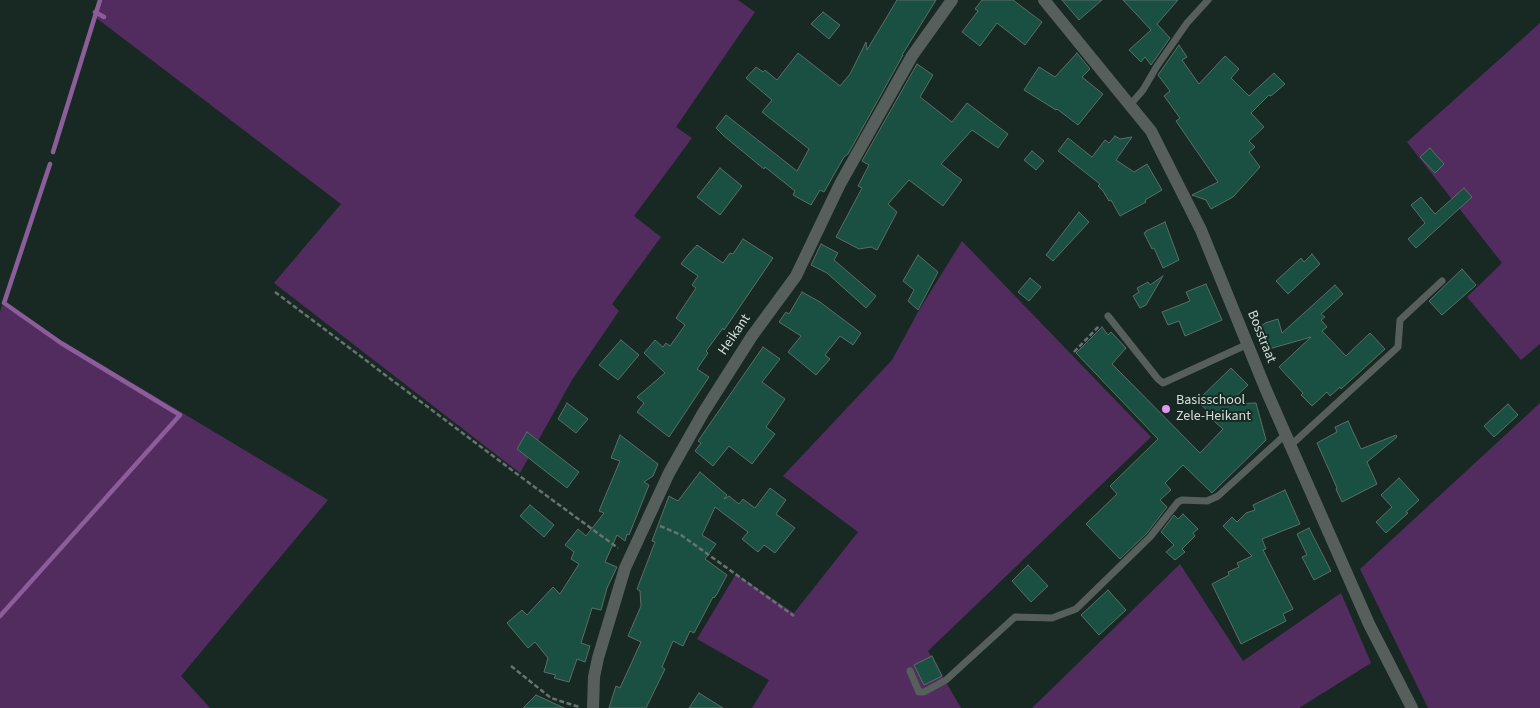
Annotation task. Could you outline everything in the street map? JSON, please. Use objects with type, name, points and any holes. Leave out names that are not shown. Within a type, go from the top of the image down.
[{"type":"street","name":"Heikant","points":[[593,708],[594,677],[598,658],[625,568],[669,473],[703,413],[752,336],[796,276],[840,184],[912,56],[952,0]]},
{"type":"street","name":"Bosstraat","points":[[1044,0],[1150,131],[1201,230],[1288,439],[1369,624],[1412,708]]},
{"type":"lane","points":[[1130,106],[1143,90],[1156,66],[1187,23],[1208,0]]},
{"type":"lane","points":[[910,671],[919,692],[924,692],[946,680],[1016,617],[1052,618],[1076,609],[1150,537],[1178,502],[1182,500],[1207,501],[1218,496],[1398,347],[1400,320],[1442,281]]},
{"type":"lane","points":[[1108,316],[1163,383],[1248,344]]},
{"type":"path","points":[[274,292],[630,557]]},
{"type":"path","points":[[1074,352],[1108,316]]},
{"type":"path","points":[[647,521],[682,535],[794,616]]},
{"type":"path","points":[[511,666],[550,698],[574,706]]},
{"type":"shaded area","points":[[102,0],[738,0],[755,12],[676,127],[692,138],[634,216],[661,237],[612,304],[619,311],[572,380],[520,473],[274,283],[341,204],[95,17]]},
{"type":"shaded area","points":[[1540,23],[1540,344],[1521,360],[1467,297],[1502,263],[1407,142]]},
{"type":"shaded area","points":[[962,241],[1151,437],[928,651],[961,708],[752,708],[769,680],[697,639],[736,574],[794,613],[858,532],[783,476],[892,360],[918,312]]},
{"type":"shaded area","points":[[2,305],[328,500],[181,676],[210,708],[0,708],[0,312]]},
{"type":"shaded area","points":[[1540,403],[1540,708],[1428,708],[1360,569]]},
{"type":"shaded area","points":[[1180,564],[1243,661],[1341,593],[1371,663],[1299,708],[1032,708]]},
{"type":"building","points":[[897,0],[936,0],[902,55],[848,154],[844,157],[824,192],[820,190],[811,205],[793,195],[795,191],[765,167],[764,169],[716,128],[726,115],[797,171],[809,149],[762,112],[772,100],[746,78],[756,67],[763,72],[765,70],[777,80],[798,53],[840,86],[850,74],[866,42],[867,50]]},
{"type":"building","points":[[982,0],[1013,0],[1042,22],[1025,45],[997,23],[980,46],[962,32],[978,11],[975,9]]},
{"type":"building","points":[[1062,0],[1102,0],[1079,20]]},
{"type":"building","points":[[1123,0],[1178,0],[1157,24],[1170,38],[1151,65],[1145,57],[1141,62],[1129,50],[1151,30]]},
{"type":"building","points":[[823,12],[840,25],[829,39],[811,24]]},
{"type":"building","points":[[1179,45],[1187,57],[1182,60],[1199,84],[1225,56],[1239,69],[1231,78],[1249,96],[1274,73],[1285,84],[1271,96],[1269,95],[1251,113],[1264,127],[1249,141],[1255,147],[1249,152],[1260,167],[1233,197],[1211,209],[1206,200],[1192,195],[1218,182],[1176,121],[1180,118],[1164,96],[1170,91],[1158,75]]},
{"type":"building","points":[[1077,53],[1090,69],[1082,77],[1103,94],[1078,125],[1057,109],[1024,90],[1039,67],[1055,77]]},
{"type":"building","points":[[917,64],[933,75],[920,97],[952,122],[967,103],[1008,134],[998,148],[972,130],[941,164],[962,180],[943,206],[909,180],[888,204],[897,212],[877,250],[871,247],[859,249],[836,237],[862,188],[858,186],[869,165],[862,161]]},
{"type":"building","points":[[1115,136],[1120,139],[1132,137],[1116,160],[1134,172],[1147,164],[1162,190],[1145,200],[1146,202],[1120,216],[1111,200],[1109,201],[1098,186],[1100,184],[1058,151],[1068,138],[1092,157],[1105,140],[1109,143]]},
{"type":"building","points":[[1430,148],[1444,164],[1435,173],[1420,157]]},
{"type":"building","points":[[1032,151],[1044,161],[1036,170],[1024,160]]},
{"type":"building","points":[[720,168],[742,186],[720,215],[697,197]]},
{"type":"building","points":[[1464,188],[1472,197],[1416,248],[1408,239],[1425,223],[1411,205],[1421,197],[1435,214]]},
{"type":"building","points":[[1079,212],[1089,222],[1053,261],[1046,255]]},
{"type":"building","points":[[1165,222],[1179,260],[1163,268],[1154,248],[1152,249],[1144,233]]},
{"type":"building","points":[[743,239],[773,258],[724,330],[723,328],[706,351],[708,353],[697,369],[709,377],[669,437],[637,412],[644,403],[637,397],[665,373],[644,353],[655,340],[663,347],[666,343],[670,346],[685,325],[676,318],[696,288],[692,285],[698,276],[681,264],[688,255],[697,245],[723,263],[730,253],[733,254]]},
{"type":"building","points":[[821,244],[838,253],[834,260],[876,296],[866,308],[827,273],[811,265]]},
{"type":"building","points":[[1312,254],[1320,264],[1288,294],[1276,281],[1301,258],[1304,262]]},
{"type":"building","points":[[918,255],[938,272],[918,310],[908,301],[914,290],[903,281]]},
{"type":"building","points":[[1462,269],[1476,285],[1442,315],[1429,301]]},
{"type":"building","points":[[1163,276],[1146,305],[1140,308],[1133,296],[1139,292],[1137,288],[1148,282],[1150,285]]},
{"type":"building","points":[[1030,278],[1041,287],[1029,301],[1018,292]]},
{"type":"building","points":[[1206,284],[1222,320],[1185,336],[1179,321],[1168,325],[1162,312],[1190,301],[1186,292]]},
{"type":"building","points":[[1335,285],[1343,294],[1321,314],[1325,317],[1321,320],[1327,327],[1322,331],[1346,356],[1370,333],[1385,349],[1341,389],[1340,387],[1330,396],[1327,392],[1312,406],[1301,395],[1303,393],[1279,367],[1311,337],[1262,351],[1264,349],[1258,329],[1265,323],[1278,319],[1282,333]]},
{"type":"building","points":[[802,292],[820,302],[861,333],[853,345],[840,336],[825,355],[830,359],[816,375],[788,352],[801,336],[779,322],[786,312],[789,314]]},
{"type":"building","points":[[1102,327],[1108,335],[1111,332],[1126,348],[1112,364],[1200,453],[1223,429],[1208,416],[1211,414],[1197,401],[1231,368],[1248,385],[1228,404],[1256,403],[1266,440],[1212,493],[1183,465],[1165,483],[1171,490],[1160,500],[1167,507],[1147,533],[1120,559],[1086,524],[1117,494],[1110,486],[1158,439],[1076,353]]},
{"type":"building","points":[[621,340],[639,355],[618,380],[599,365]]},
{"type":"building","points":[[763,347],[780,359],[762,382],[785,399],[766,427],[775,434],[752,464],[729,446],[713,466],[695,451],[701,443],[698,441]]},
{"type":"building","points":[[567,403],[588,419],[576,433],[558,419]]},
{"type":"building","points":[[1508,404],[1518,415],[1494,437],[1484,426]]},
{"type":"building","points":[[1348,421],[1361,449],[1396,435],[1397,437],[1367,462],[1377,484],[1342,502],[1317,443],[1337,432],[1335,427]]},
{"type":"building","points":[[527,432],[579,472],[567,488],[517,449]]},
{"type":"building","points":[[620,435],[658,464],[653,476],[644,482],[649,485],[629,535],[627,534],[625,541],[617,535],[605,562],[617,567],[607,588],[601,610],[592,608],[581,643],[590,646],[585,662],[577,659],[569,682],[554,678],[556,675],[544,672],[548,658],[535,642],[528,648],[507,623],[522,610],[527,615],[553,587],[560,594],[579,564],[571,559],[574,552],[565,545],[578,529],[586,536],[604,513],[599,511],[620,461],[611,458]]},
{"type":"building","points":[[700,472],[727,495],[724,499],[729,496],[739,504],[743,499],[755,508],[770,488],[786,500],[776,514],[795,528],[775,553],[764,545],[758,552],[742,539],[748,532],[715,507],[702,535],[716,544],[705,559],[727,575],[717,594],[713,597],[694,633],[690,631],[683,646],[673,641],[662,667],[665,669],[646,708],[609,708],[616,686],[620,688],[641,642],[628,636],[641,606],[640,591],[637,589],[655,542],[652,541],[669,496],[678,501]]},
{"type":"building","points":[[1399,478],[1419,500],[1386,533],[1376,522],[1392,507],[1381,495]]},
{"type":"building","points":[[1285,490],[1300,524],[1262,539],[1266,549],[1263,550],[1293,609],[1283,614],[1286,621],[1241,644],[1212,584],[1229,575],[1228,572],[1239,567],[1237,563],[1252,556],[1223,526],[1232,517],[1237,522],[1246,513],[1255,510],[1253,505]]},
{"type":"building","points":[[530,505],[554,525],[544,537],[520,516]]},
{"type":"building","points":[[1183,514],[1198,529],[1193,533],[1195,536],[1182,549],[1185,552],[1175,560],[1166,552],[1174,545],[1161,532],[1174,515],[1178,519]]},
{"type":"building","points":[[1309,528],[1331,571],[1314,580],[1302,557],[1307,555],[1297,534]]},
{"type":"building","points":[[1028,565],[1048,586],[1031,602],[1012,581]]},
{"type":"building","points":[[1108,590],[1126,610],[1099,635],[1081,615]]},
{"type":"building","points":[[932,656],[942,676],[924,685],[914,665]]},
{"type":"building","points":[[699,693],[723,708],[689,708]]},
{"type":"building","points":[[536,695],[564,708],[523,708]]},
{"type":"waterway","points":[[53,152],[100,0]]},
{"type":"waterway","points":[[95,12],[104,17]]},
{"type":"waterway","points":[[0,616],[180,415],[61,343],[4,303],[50,164]]},
{"type":"place","name":"Basisschool Zele-Heikant","points":[[1166,409]]}]
